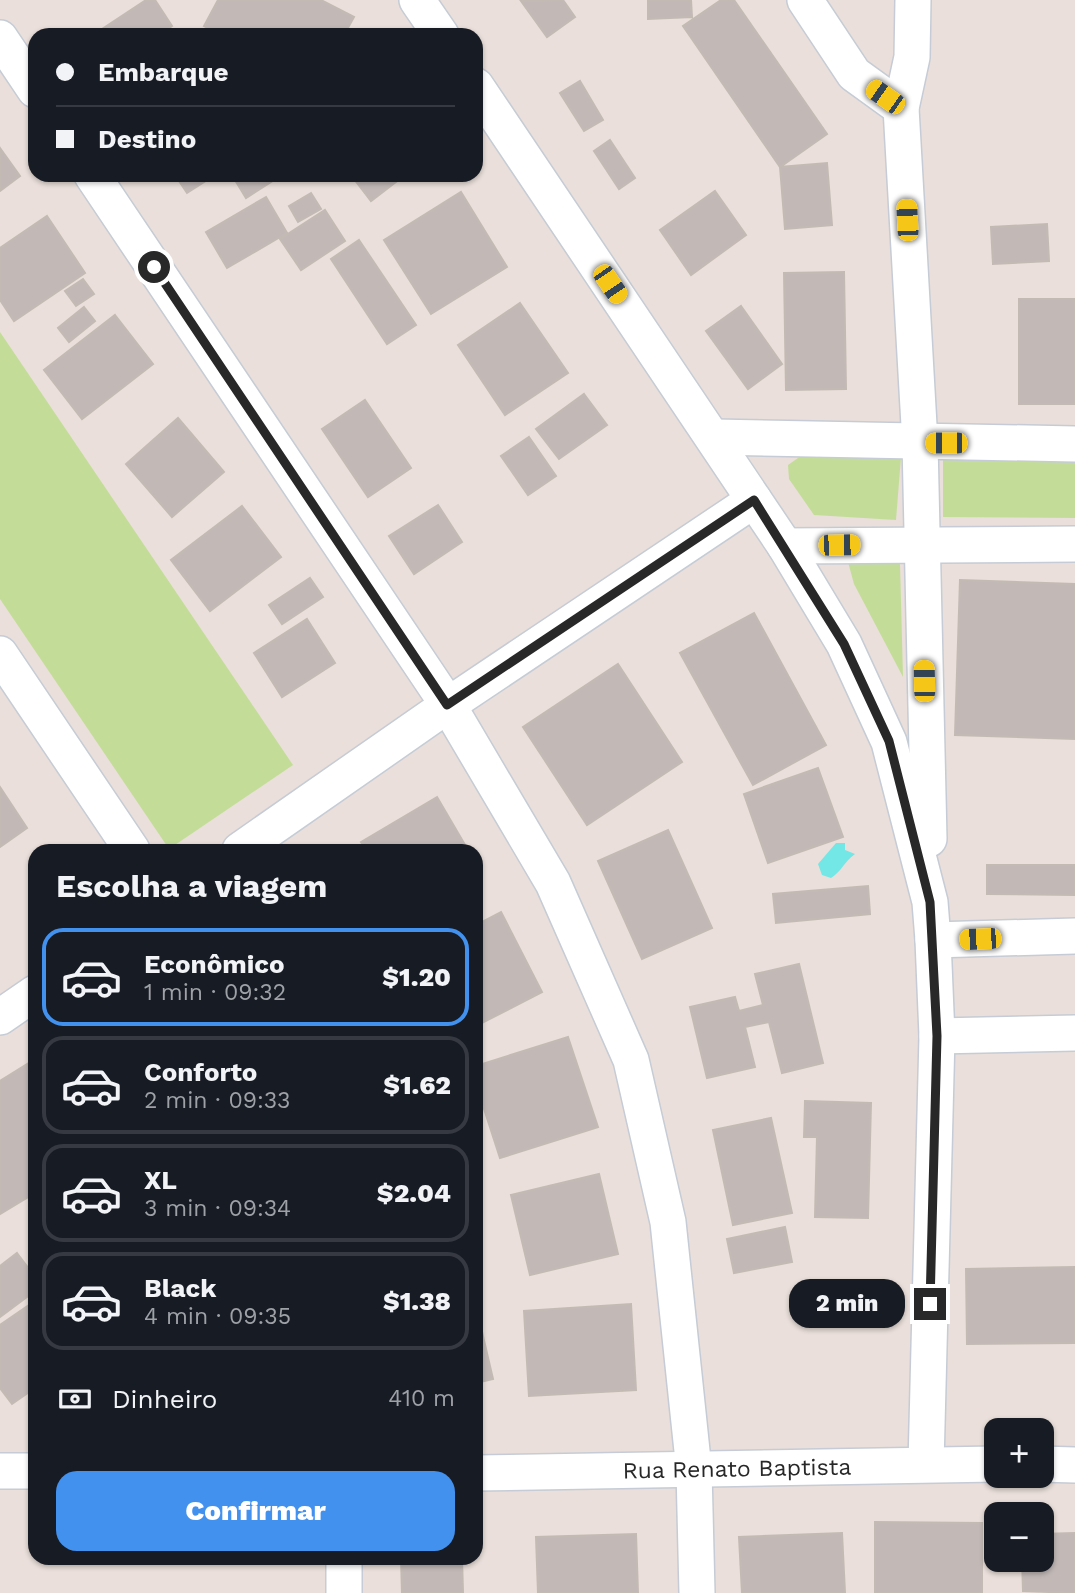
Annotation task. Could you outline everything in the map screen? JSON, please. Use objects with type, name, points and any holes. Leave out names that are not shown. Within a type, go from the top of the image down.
[{"type":"street","points":[[417,0],[436,28]]},
{"type":"street","points":[[804,0],[854,74],[901,108]]},
{"type":"street","points":[[913,0],[912,57],[901,108],[920,443],[920,543],[930,902],[937,1036],[926,1464]]},
{"type":"street","points":[[0,38],[28,80]]},
{"type":"street","points":[[483,96],[714,437],[785,546],[844,644],[889,741],[930,902]]},
{"type":"street","points":[[97,182],[447,705],[553,883],[631,1060],[668,1223],[694,1470],[697,1593]]},
{"type":"street","points":[[714,437],[1075,444]]},
{"type":"street","points":[[249,844],[447,705],[754,500]]},
{"type":"street","points":[[785,546],[1075,544]]},
{"type":"street","points":[[0,654],[128,844]]},
{"type":"street","points":[[933,940],[1075,936]]},
{"type":"street","points":[[0,1017],[28,998]]},
{"type":"street","points":[[937,1036],[1075,1033]]},
{"type":"street","name":"Rua Renato Baptista","points":[[483,1473],[984,1464]]},
{"type":"street","points":[[1054,1464],[1075,1465]]},
{"type":"street","points":[[0,1471],[28,1471]]},
{"type":"street","points":[[344,1565],[344,1593]]},
{"type":"green space","points":[[0,332],[293,765],[176,844],[166,844],[0,599]]},
{"type":"green space","points":[[805,453],[901,457],[896,520],[814,515],[789,479],[788,465]]},
{"type":"green space","points":[[943,457],[1075,458],[1075,518],[943,517]]},
{"type":"green space","points":[[887,551],[900,564],[903,677],[854,584],[848,562]]},
{"type":"water","points":[[836,843],[845,843],[845,850],[855,854],[831,878],[822,875],[818,864]]},
{"type":"building","points":[[146,0],[155,0],[172,26],[169,28],[104,28]]},
{"type":"building","points":[[218,0],[321,0],[354,17],[348,28],[204,26]]},
{"type":"building","points":[[563,0],[575,17],[547,37],[521,1]]},
{"type":"building","points":[[648,0],[691,0],[692,17],[648,19]]},
{"type":"building","points":[[721,0],[734,0],[827,134],[780,167],[683,26]]},
{"type":"building","points":[[580,81],[603,120],[584,131],[560,93]]},
{"type":"building","points":[[610,140],[635,178],[619,189],[594,151]]},
{"type":"building","points":[[0,148],[20,176],[0,191]]},
{"type":"building","points":[[827,163],[832,225],[785,229],[780,167]]},
{"type":"building","points":[[180,182],[204,182],[187,193]]},
{"type":"building","points":[[236,182],[271,182],[246,198]]},
{"type":"building","points":[[356,182],[396,182],[371,201]]},
{"type":"building","points":[[715,191],[746,235],[691,275],[660,230]]},
{"type":"building","points":[[461,192],[507,267],[431,314],[384,240]]},
{"type":"building","points":[[311,193],[321,209],[298,222],[289,206]]},
{"type":"building","points":[[266,197],[287,233],[227,268],[206,232]]},
{"type":"building","points":[[325,210],[345,241],[301,270],[280,239]]},
{"type":"building","points":[[47,216],[85,273],[14,321],[0,300],[0,248]]},
{"type":"building","points":[[1047,224],[1049,261],[993,264],[991,227]]},
{"type":"building","points":[[359,240],[416,325],[387,344],[331,259]]},
{"type":"building","points":[[844,272],[846,389],[786,390],[784,273]]},
{"type":"building","points":[[83,279],[94,294],[76,306],[65,291]]},
{"type":"building","points":[[1019,299],[1075,299],[1075,404],[1019,404]]},
{"type":"building","points":[[520,303],[568,373],[505,415],[458,345]]},
{"type":"building","points":[[741,306],[782,364],[748,389],[706,331]]},
{"type":"building","points":[[84,307],[95,321],[69,342],[58,328]]},
{"type":"building","points":[[115,315],[153,364],[82,419],[44,370]]},
{"type":"building","points":[[584,394],[607,425],[559,459],[536,429]]},
{"type":"building","points":[[365,400],[411,468],[368,497],[322,429]]},
{"type":"building","points":[[178,418],[224,472],[172,517],[126,464]]},
{"type":"building","points":[[529,437],[556,476],[528,495],[501,456]]},
{"type":"building","points":[[438,505],[462,542],[414,574],[389,536]]},
{"type":"building","points":[[242,506],[281,557],[210,611],[171,560]]},
{"type":"building","points":[[310,578],[323,597],[282,624],[269,605]]},
{"type":"building","points":[[960,580],[1075,584],[1075,739],[955,735]]},
{"type":"building","points":[[754,613],[826,745],[753,785],[680,653]]},
{"type":"building","points":[[307,619],[335,663],[282,697],[254,653]]},
{"type":"building","points":[[618,664],[682,762],[587,825],[523,727]]},
{"type":"building","points":[[818,768],[843,837],[768,863],[744,794]]},
{"type":"building","points":[[0,787],[27,828],[0,847]]},
{"type":"building","points":[[437,797],[464,844],[362,844],[361,842]]},
{"type":"building","points":[[668,830],[712,928],[642,959],[598,861]]},
{"type":"building","points":[[987,865],[1075,865],[1075,895],[987,894]]},
{"type":"building","points":[[868,886],[870,914],[776,923],[773,894]]},
{"type":"building","points":[[501,912],[542,992],[483,1022],[483,921]]},
{"type":"building","points":[[799,964],[823,1063],[782,1073],[769,1022],[745,1027],[755,1067],[707,1078],[690,1007],[735,997],[739,1011],[763,1005],[755,974]]},
{"type":"building","points":[[568,1037],[598,1127],[500,1158],[483,1106],[483,1064]]},
{"type":"building","points":[[28,1064],[28,1197],[0,1214],[0,1081]]},
{"type":"building","points":[[805,1101],[871,1103],[868,1218],[815,1217],[817,1137],[804,1137]]},
{"type":"building","points":[[771,1118],[792,1213],[733,1225],[713,1130]]},
{"type":"building","points":[[599,1174],[618,1254],[530,1275],[511,1195]]},
{"type":"building","points":[[785,1227],[792,1262],[734,1273],[727,1239]]},
{"type":"building","points":[[17,1253],[28,1268],[28,1296],[0,1317],[0,1266]]},
{"type":"building","points":[[1075,1267],[1075,1343],[967,1344],[966,1269]]},
{"type":"building","points":[[811,1294],[812,1313],[791,1314],[790,1295]]},
{"type":"building","points":[[631,1304],[636,1390],[529,1396],[524,1311]]},
{"type":"building","points":[[28,1306],[28,1393],[12,1404],[0,1388],[0,1325]]},
{"type":"building","points":[[483,1336],[493,1379],[483,1381]]},
{"type":"building","points":[[875,1522],[982,1523],[982,1593],[875,1593]]},
{"type":"building","points":[[842,1533],[845,1593],[742,1593],[739,1537]]},
{"type":"building","points":[[1075,1533],[1075,1593],[1023,1591],[1022,1572],[1054,1572],[1054,1534]]},
{"type":"building","points":[[636,1534],[638,1593],[538,1593],[536,1537]]},
{"type":"building","points":[[401,1565],[462,1565],[463,1593],[402,1593]]},
{"type":"route","points":[[154,267],[447,705],[754,500],[844,644],[889,741],[930,902],[937,1036],[930,1304]]}]
